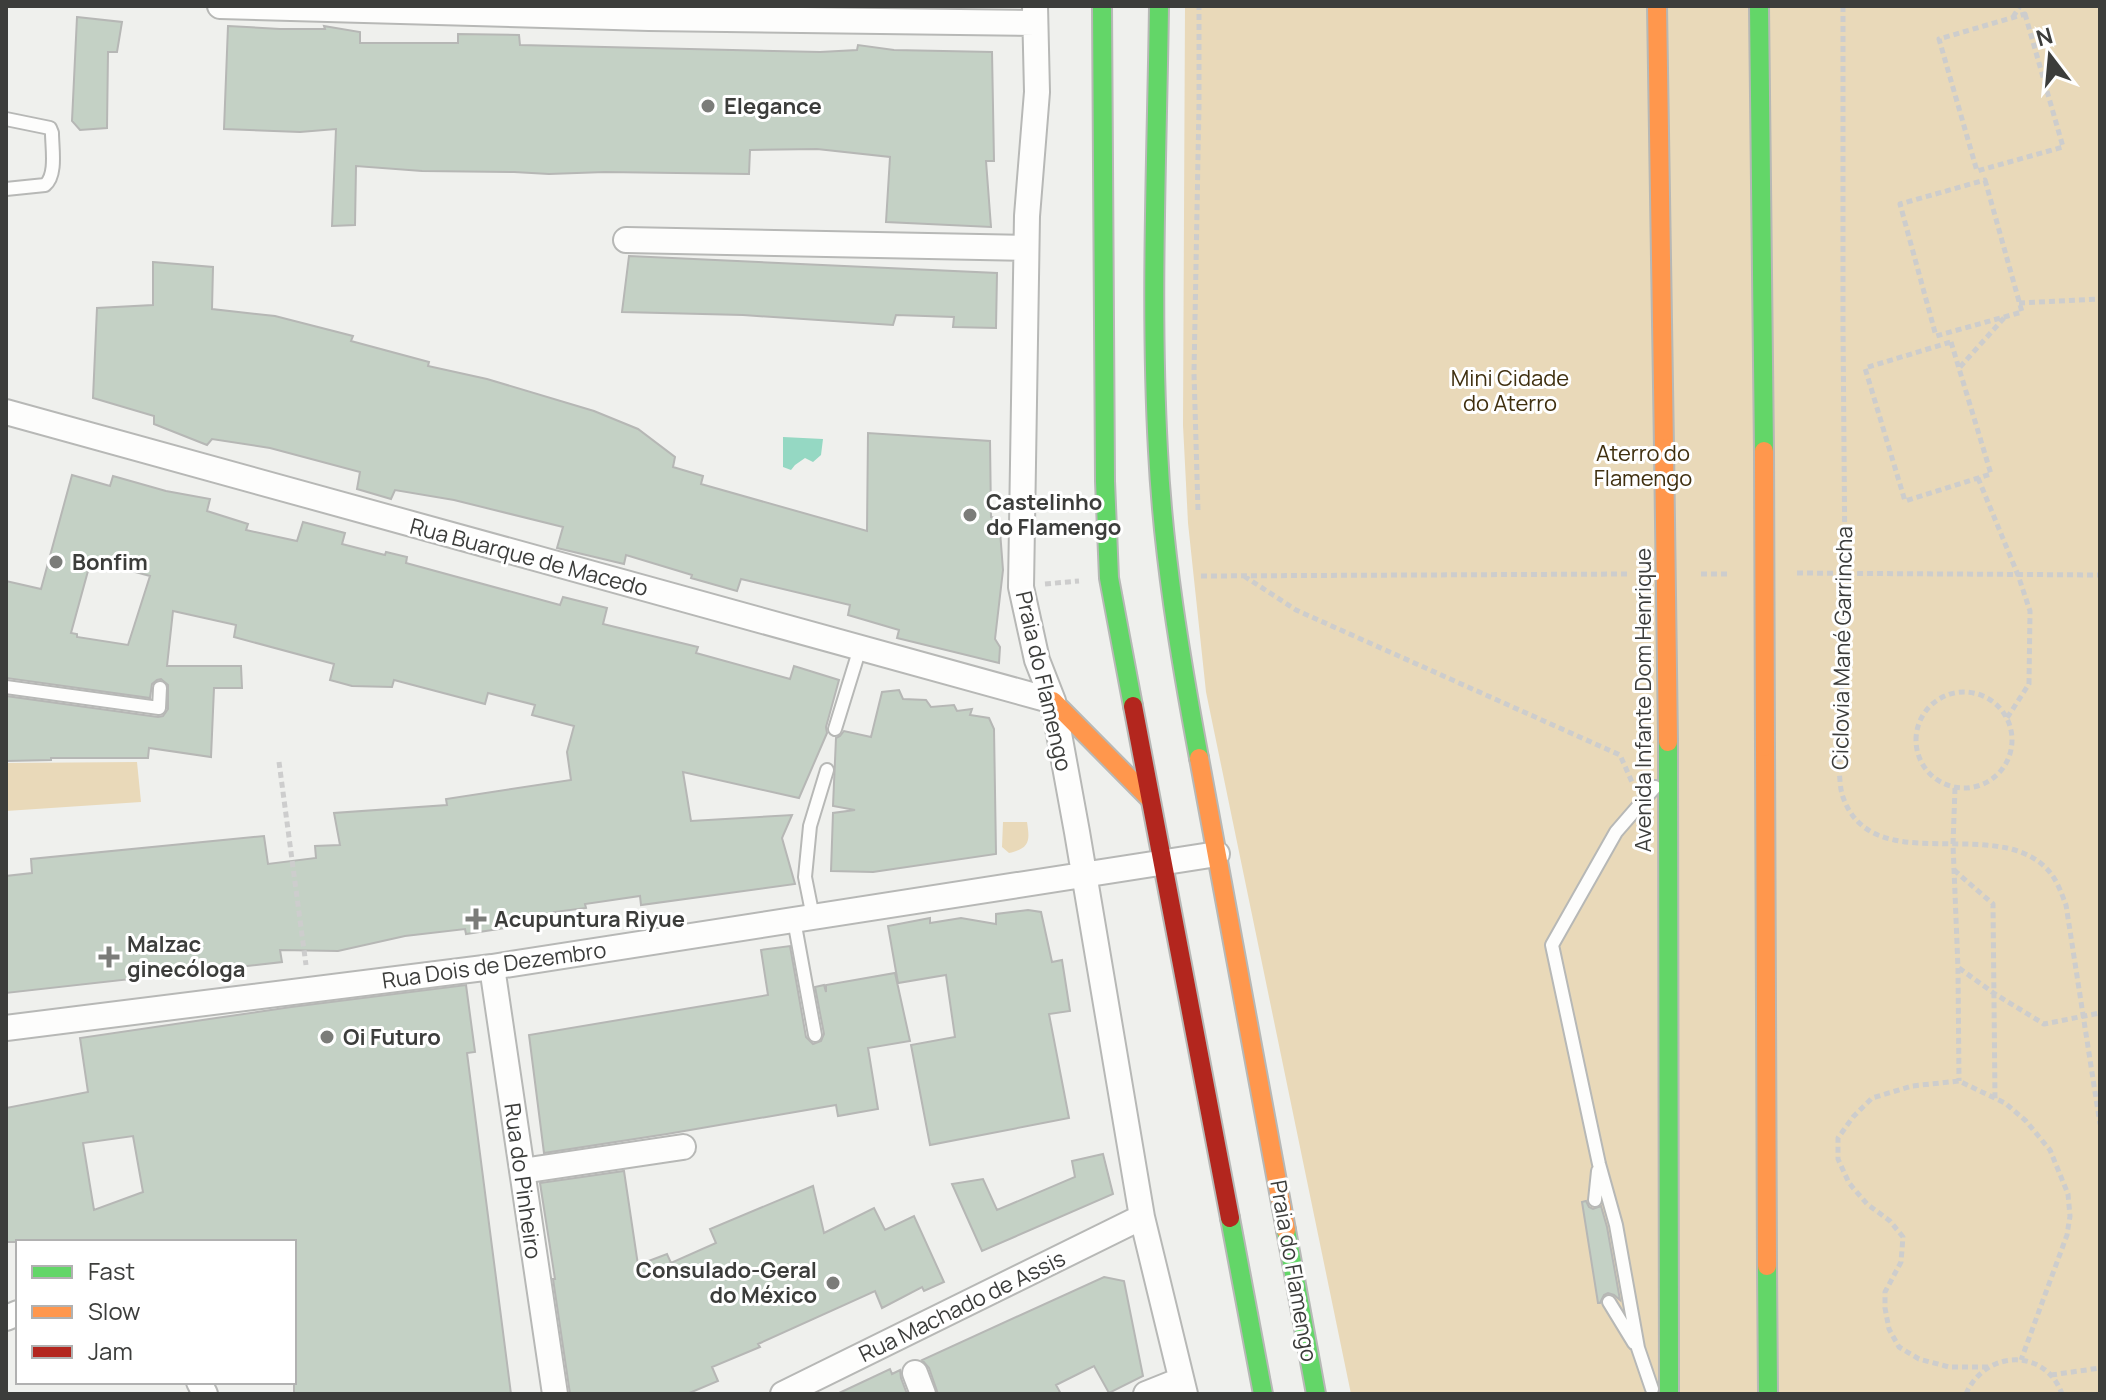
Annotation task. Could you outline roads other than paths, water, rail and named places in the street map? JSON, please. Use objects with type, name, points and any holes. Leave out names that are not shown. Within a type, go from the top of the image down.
[{"type":"main road","points":[[1102,6],[1105,481],[1109,578],[1263,1394]]},
{"type":"main road","name":"Praia do Flamengo","points":[[1159,6],[1154,333],[1158,452],[1168,576],[1190,712],[1316,1394]]},
{"type":"main road","name":"Avenida Infante Dom Henrique","points":[[1657,6],[1668,742],[1669,1394]]},
{"type":"main road","points":[[1759,6],[1768,1394]]},
{"type":"main road","points":[[1053,701],[1149,798]]},
{"type":"street","points":[[220,6],[649,18],[1035,15]]},
{"type":"street","name":"Praia do Flamengo","points":[[1035,15],[1037,92],[1026,248],[1021,587],[1037,660],[1053,701],[1142,1217],[1183,1387]]},
{"type":"street","points":[[626,240],[1026,248]]},
{"type":"street","name":"Rua Buarque de Macedo","points":[[6,412],[1053,701]]},
{"type":"street","name":"Rua Dois de Dezembro","points":[[6,1028],[492,967],[1217,854]]},
{"type":"street","name":"Rua do Pinheiro","points":[[492,967],[555,1394]]},
{"type":"street","points":[[522,1171],[683,1147]]},
{"type":"street","name":"Rua Machado de Assis","points":[[783,1394],[1142,1217]]},
{"type":"street","points":[[1146,1394],[1183,1387]]},
{"type":"lane","points":[[6,119],[50,128],[52,175],[45,185],[6,189]]},
{"type":"lane","points":[[835,729],[860,648]]},
{"type":"lane","points":[[6,687],[159,708],[160,688]]},
{"type":"lane","points":[[815,1035],[804,919],[805,877],[810,826],[827,770]]},
{"type":"lane","points":[[1653,1394],[1638,1348],[1616,1225],[1599,1164],[1552,945],[1616,832],[1668,772]]},
{"type":"lane","points":[[1595,1200],[1599,1164]]},
{"type":"lane","points":[[1609,1302],[1638,1348]]},
{"type":"place","name":"Elegance","points":[[708,106]]},
{"type":"place","name":"Castelinho do Flamengo","points":[[970,515]]},
{"type":"place","name":"Bonfim","points":[[56,562]]},
{"type":"place","name":"Acupuntura Riyue","points":[[476,919]]},
{"type":"place","name":"Malzac ginecóloga","points":[[109,957]]},
{"type":"place","name":"Oi Futuro","points":[[327,1037]]},
{"type":"place","name":"Consulado-Geral do México","points":[[833,1283]]},
{"type":"park label","name":"Mini Cidade do Aterro","points":[[1510,390]]},
{"type":"park label","name":"Aterro do Flamengo","points":[[1643,466]]}]
